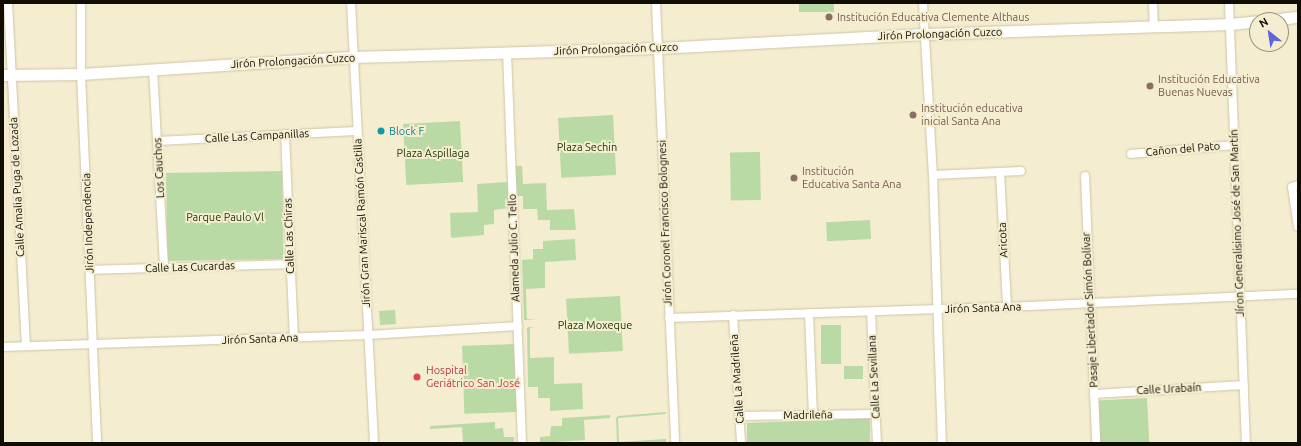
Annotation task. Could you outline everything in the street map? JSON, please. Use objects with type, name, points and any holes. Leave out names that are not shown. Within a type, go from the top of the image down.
[{"type":"street","name":"Calle Amalia Puga de Lozada","points":[[8,3],[7,75],[26,346]]},
{"type":"street","name":"Jirón Independencia","points":[[81,3],[81,74],[97,443]]},
{"type":"street","name":"Jirón Gran Mariscal Ramón Castilla","points":[[352,3],[353,57],[374,443]]},
{"type":"street","name":"Jirón Coronel Francisco Bolognesi","points":[[656,3],[675,443]]},
{"type":"street","points":[[923,3],[933,175],[942,443]]},
{"type":"street","points":[[1153,3],[1154,26]]},
{"type":"street","name":"Jíron Generalisimo José de San Martín","points":[[1229,3],[1246,443]]},
{"type":"street","name":"Jirón Prolongación Cuzco","points":[[7,75],[81,74],[353,57],[658,48],[925,34],[1249,23]]},
{"type":"street","name":"Alameda Julio C. Tello","points":[[507,52],[522,443]]},
{"type":"street","name":"Los Cauchos","points":[[153,69],[164,268]]},
{"type":"street","name":"Calle Las Campanillas","points":[[157,141],[357,131]]},
{"type":"street","name":"Calle Las Chiras","points":[[285,134],[294,337]]},
{"type":"street","name":"Cañon del Pato","points":[[1131,154],[1234,145]]},
{"type":"street","points":[[933,175],[1021,171]]},
{"type":"street","name":"Aricota","points":[[1000,172],[1006,307]]},
{"type":"street","name":"Pasaje Libertador Simón Bolívar","points":[[1084,176],[1096,443]]},
{"type":"street","points":[[1295,186],[1298,227]]},
{"type":"street","name":"Calle Las Cucardas","points":[[90,270],[290,264]]},
{"type":"street","name":"Jirón Santa Ana","points":[[669,318],[1006,307],[1298,294]]},
{"type":"street","name":"Calle La Sevillana","points":[[871,312],[877,443]]},
{"type":"street","points":[[809,313],[813,415]]},
{"type":"street","name":"Calle La Madrileña","points":[[733,315],[741,443]]},
{"type":"street","name":"Jirón Santa Ana","points":[[3,347],[368,335],[518,326]]},
{"type":"street","name":"Calle Urabaín","points":[[1094,394],[1244,385]]},
{"type":"street","name":"Madrileña","points":[[740,416],[876,414]]},
{"type":"green space","points":[[799,3],[834,3],[834,12],[799,12]]},
{"type":"green space","name":"Plaza Sechin","points":[[613,115],[616,175],[561,178],[558,118]]},
{"type":"green space","name":"Plaza Aspillaga","points":[[460,121],[463,182],[406,185],[403,124]]},
{"type":"green space","points":[[760,152],[761,200],[731,201],[730,153]]},
{"type":"green space","points":[[514,166],[522,166],[523,184],[546,183],[547,210],[574,209],[576,230],[550,230],[550,220],[538,220],[537,209],[523,209],[523,196],[517,196]]},
{"type":"green space","name":"Parque Paulo Vl","points":[[282,171],[284,259],[168,261],[166,173]]},
{"type":"green space","points":[[508,182],[509,208],[494,210],[494,224],[484,225],[484,235],[451,238],[450,213],[478,212],[477,184]]},
{"type":"green space","points":[[870,220],[871,239],[827,241],[826,222]]},
{"type":"green space","points":[[575,239],[576,260],[545,262],[545,288],[526,289],[527,319],[536,320],[524,320],[522,260],[533,259],[533,249],[543,249],[543,241]]},
{"type":"green space","name":"Plaza Moxeque","points":[[620,296],[623,351],[569,354],[566,299]]},
{"type":"green space","points":[[395,310],[396,324],[380,325],[379,311]]},
{"type":"green space","points":[[821,325],[841,325],[841,364],[821,364]]},
{"type":"green space","points":[[533,327],[530,328],[530,358],[554,357],[554,384],[582,383],[583,409],[550,411],[550,398],[538,398],[538,387],[528,387],[527,328]]},
{"type":"green space","points":[[514,344],[516,412],[464,414],[462,346]]},
{"type":"green space","points":[[844,366],[863,366],[863,379],[844,379]]},
{"type":"green space","points":[[1147,398],[1149,443],[1100,443],[1098,401]]},
{"type":"green space","points":[[666,412],[666,414],[618,418],[619,442],[666,439],[666,442],[617,443],[616,418],[618,416]]},
{"type":"green space","points":[[610,415],[610,418],[584,420],[585,440],[540,443],[540,437],[550,436],[551,426],[562,426],[562,418]]},
{"type":"green space","points":[[870,418],[870,443],[747,443],[747,423]]},
{"type":"green space","points":[[495,422],[495,429],[503,428],[504,437],[514,437],[514,443],[463,443],[462,427],[430,429],[430,426]]},
{"type":"place","name":"Institución Educativa Clemente Althaus","points":[[829,17]]},
{"type":"place","name":"Institución Educativa Buenas Nuevas","points":[[1150,86]]},
{"type":"place","name":"Institución educativa inicial Santa Ana","points":[[913,115]]},
{"type":"place","name":"Block F","points":[[381,131]]},
{"type":"place","name":"Institución Educativa Santa Ana","points":[[794,178]]},
{"type":"place","name":"Hospital Geriátrico San José","points":[[417,377]]}]
